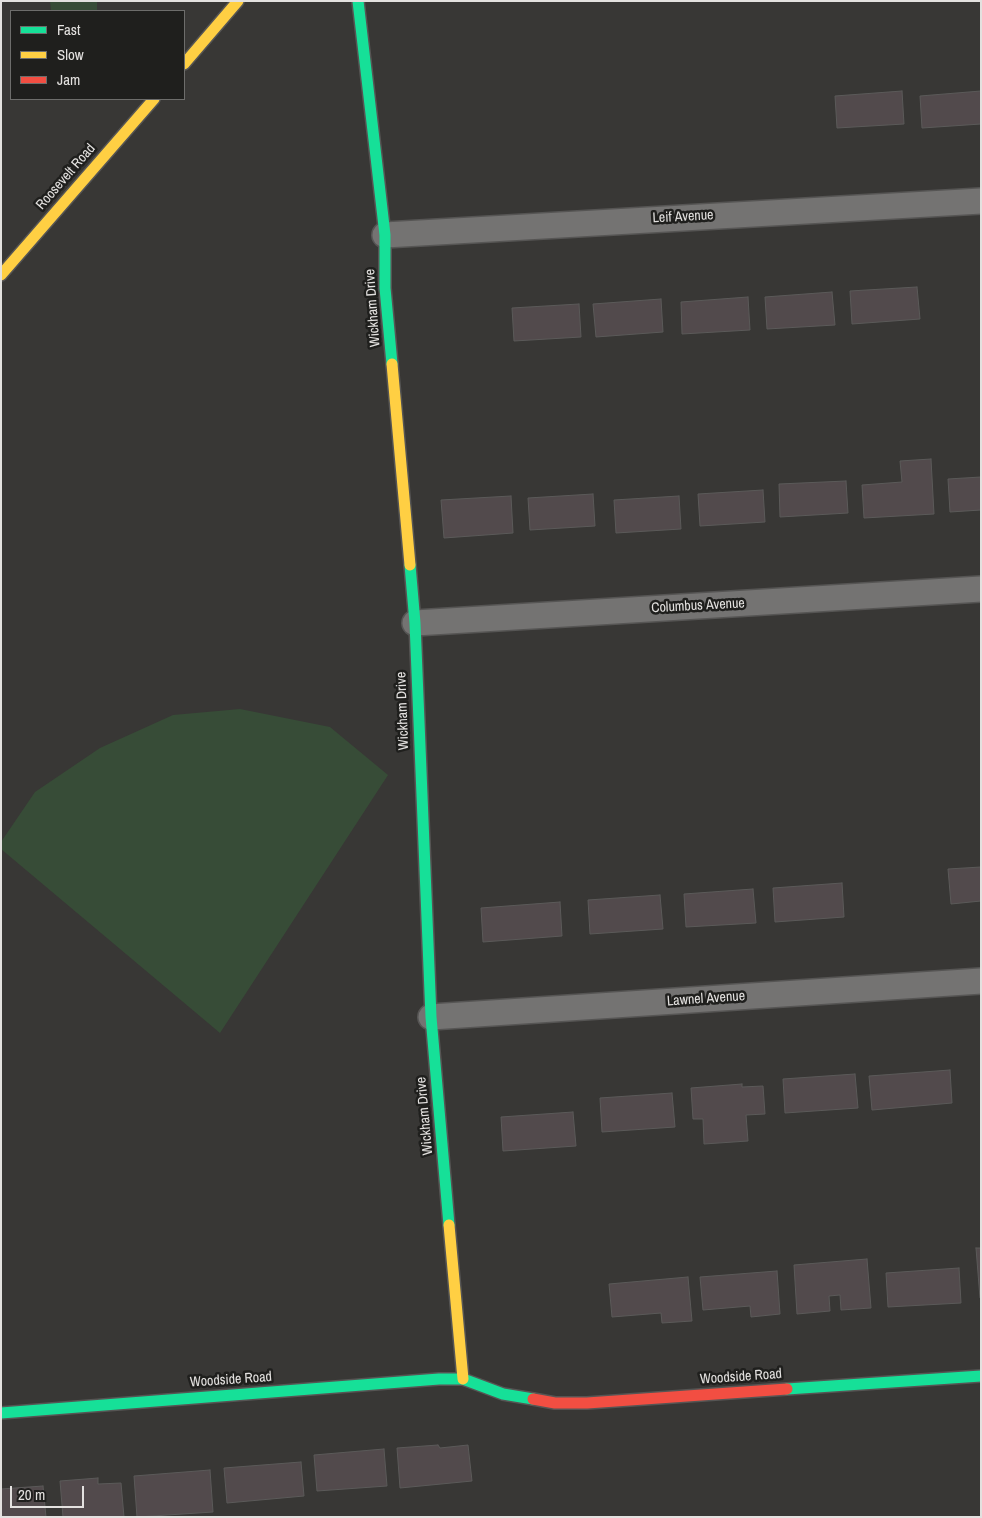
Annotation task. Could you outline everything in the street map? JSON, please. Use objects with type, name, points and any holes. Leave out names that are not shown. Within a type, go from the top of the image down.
[{"type":"street","points":[[185,63],[238,1]]},
{"type":"street","name":"Wickham Drive","points":[[358,1],[385,235],[385,288],[415,623],[431,1017],[463,1379]]},
{"type":"street","name":"Roosevelt Road","points":[[1,275],[153,100]]},
{"type":"street","name":"Leif Avenue","points":[[385,235],[981,201]]},
{"type":"street","name":"Columbus Avenue","points":[[415,623],[981,588]]},
{"type":"street","name":"Lawnel Avenue","points":[[431,1017],[981,981]]},
{"type":"street","name":"Woodside Road","points":[[1,1413],[463,1379],[503,1394],[555,1403],[588,1403],[981,1376]]},
{"type":"green space","points":[[50,1],[97,1],[97,10],[51,10]]},
{"type":"green space","points":[[240,709],[330,727],[388,775],[220,1033],[1,849],[1,842],[35,792],[100,748],[173,715]]},
{"type":"building","points":[[902,91],[904,124],[837,128],[835,96]]},
{"type":"building","points":[[981,91],[981,124],[922,128],[920,96]]},
{"type":"building","points":[[917,287],[920,319],[852,324],[850,291]]},
{"type":"building","points":[[832,292],[835,325],[767,329],[765,297]]},
{"type":"building","points":[[748,297],[750,330],[682,334],[681,302]]},
{"type":"building","points":[[661,299],[663,332],[596,337],[593,304]]},
{"type":"building","points":[[579,304],[581,337],[514,341],[512,308]]},
{"type":"building","points":[[931,459],[934,514],[864,518],[862,485],[902,482],[900,461]]},
{"type":"building","points":[[981,477],[981,510],[950,512],[948,479]]},
{"type":"building","points":[[846,481],[848,513],[780,517],[779,484]]},
{"type":"building","points":[[763,490],[765,522],[700,526],[698,494]]},
{"type":"building","points":[[593,494],[595,526],[530,530],[528,498]]},
{"type":"building","points":[[511,496],[513,533],[444,538],[441,500]]},
{"type":"building","points":[[679,496],[681,529],[616,533],[614,500]]},
{"type":"building","points":[[981,867],[981,901],[951,904],[948,869]]},
{"type":"building","points":[[842,883],[844,917],[775,922],[773,888]]},
{"type":"building","points":[[753,889],[756,923],[686,927],[684,894]]},
{"type":"building","points":[[660,895],[663,929],[590,934],[588,900]]},
{"type":"building","points":[[560,902],[562,936],[483,942],[481,908]]},
{"type":"building","points":[[950,1070],[952,1103],[872,1110],[869,1076]]},
{"type":"building","points":[[855,1074],[858,1108],[785,1113],[783,1079]]},
{"type":"building","points":[[742,1084],[742,1087],[763,1086],[765,1114],[746,1115],[748,1141],[704,1144],[703,1119],[693,1119],[691,1088]]},
{"type":"building","points":[[672,1093],[675,1127],[602,1132],[600,1098]]},
{"type":"building","points":[[573,1112],[576,1146],[503,1151],[501,1117]]},
{"type":"building","points":[[976,1248],[981,1248],[981,1298],[980,1298]]},
{"type":"building","points":[[867,1259],[871,1308],[841,1310],[840,1295],[829,1296],[830,1311],[797,1314],[794,1265]]},
{"type":"building","points":[[959,1268],[961,1303],[888,1307],[886,1273]]},
{"type":"building","points":[[777,1271],[780,1314],[751,1317],[750,1306],[703,1310],[700,1277]]},
{"type":"building","points":[[688,1277],[692,1321],[662,1323],[661,1313],[612,1317],[609,1284]]},
{"type":"building","points":[[438,1445],[440,1448],[468,1445],[472,1481],[400,1488],[397,1448]]},
{"type":"building","points":[[384,1449],[387,1486],[317,1491],[314,1455]]},
{"type":"building","points":[[301,1462],[304,1496],[227,1503],[224,1468]]},
{"type":"building","points":[[210,1470],[213,1512],[137,1517],[134,1476]]},
{"type":"building","points":[[98,1478],[98,1484],[121,1483],[124,1517],[63,1517],[60,1481]]},
{"type":"building","points":[[43,1486],[46,1517],[1,1517],[1,1489]]},
{"type":"traffic: fast","points":[[358,1],[385,235],[385,288],[392,364]]},
{"type":"traffic: fast","points":[[410,565],[415,623],[431,1017],[449,1225]]},
{"type":"traffic: fast","points":[[787,1389],[981,1376]]},
{"type":"traffic: fast","points":[[1,1413],[439,1379],[463,1379],[503,1394],[533,1399]]},
{"type":"traffic: slow","points":[[185,63],[238,1]]},
{"type":"traffic: slow","points":[[1,275],[153,100]]},
{"type":"traffic: slow","points":[[392,364],[410,565]]},
{"type":"traffic: slow","points":[[449,1225],[463,1379]]},
{"type":"traffic: jam","points":[[533,1399],[555,1403],[587,1403],[787,1389]]}]
